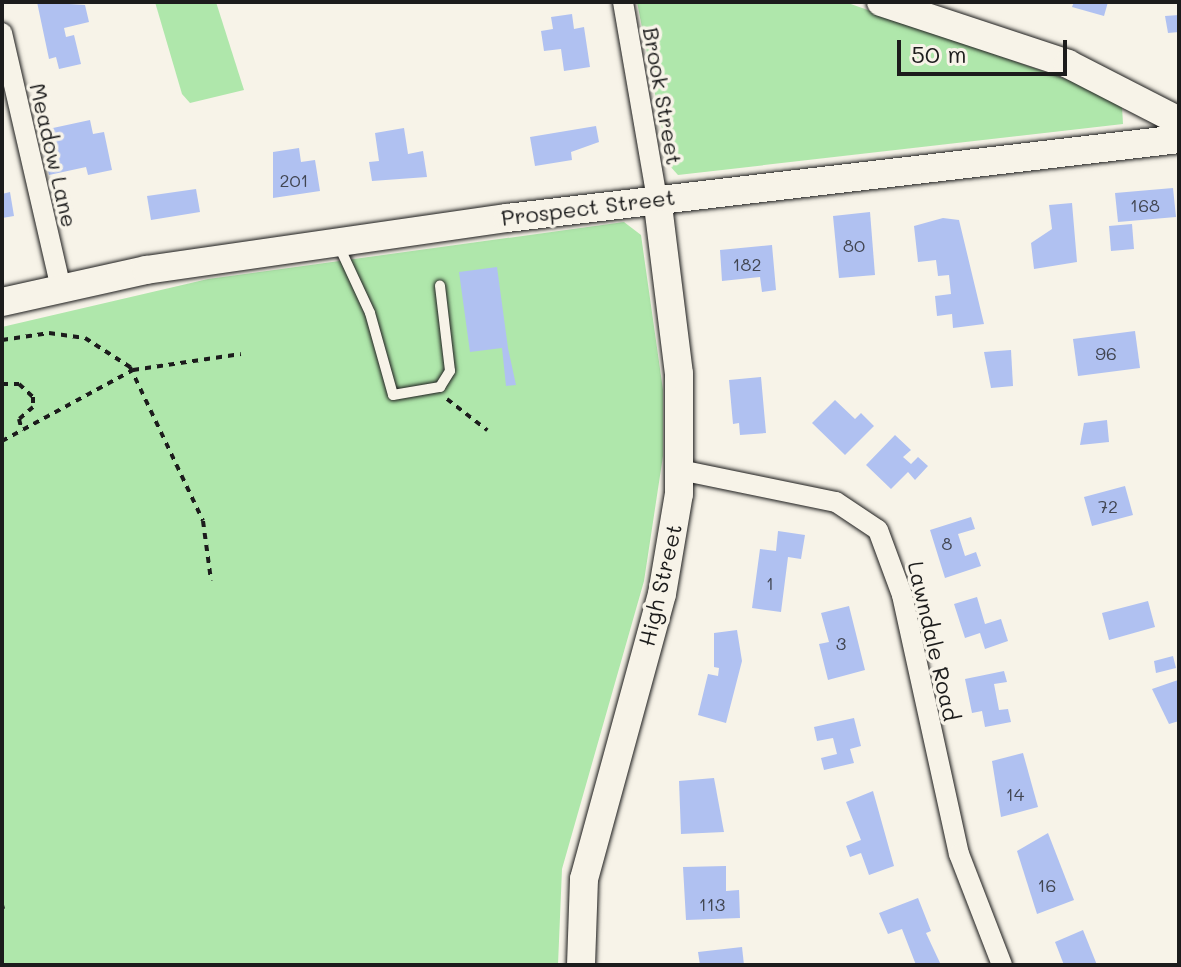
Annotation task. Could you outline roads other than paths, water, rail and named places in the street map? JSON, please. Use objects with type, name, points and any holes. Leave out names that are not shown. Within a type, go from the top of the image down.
[{"type":"main road","points":[[881,2],[1068,64],[1179,121]]},
{"type":"main road","name":"Prospect Street","points":[[2,302],[61,288],[336,241],[657,198],[1179,139]]},
{"type":"main road","name":"High Street","points":[[581,965],[584,879],[664,583],[680,470],[679,374],[657,198]]},
{"type":"street","name":"Brook Street","points":[[623,2],[657,198]]},
{"type":"street","name":"Meadow Lane","points":[[2,33],[61,288]]},
{"type":"street","name":"Lawndale Road","points":[[680,470],[836,502],[878,530],[902,595],[959,854],[1002,965]]},
{"type":"lane","points":[[336,241],[370,313],[393,395],[440,387],[452,356],[440,286]]}]
